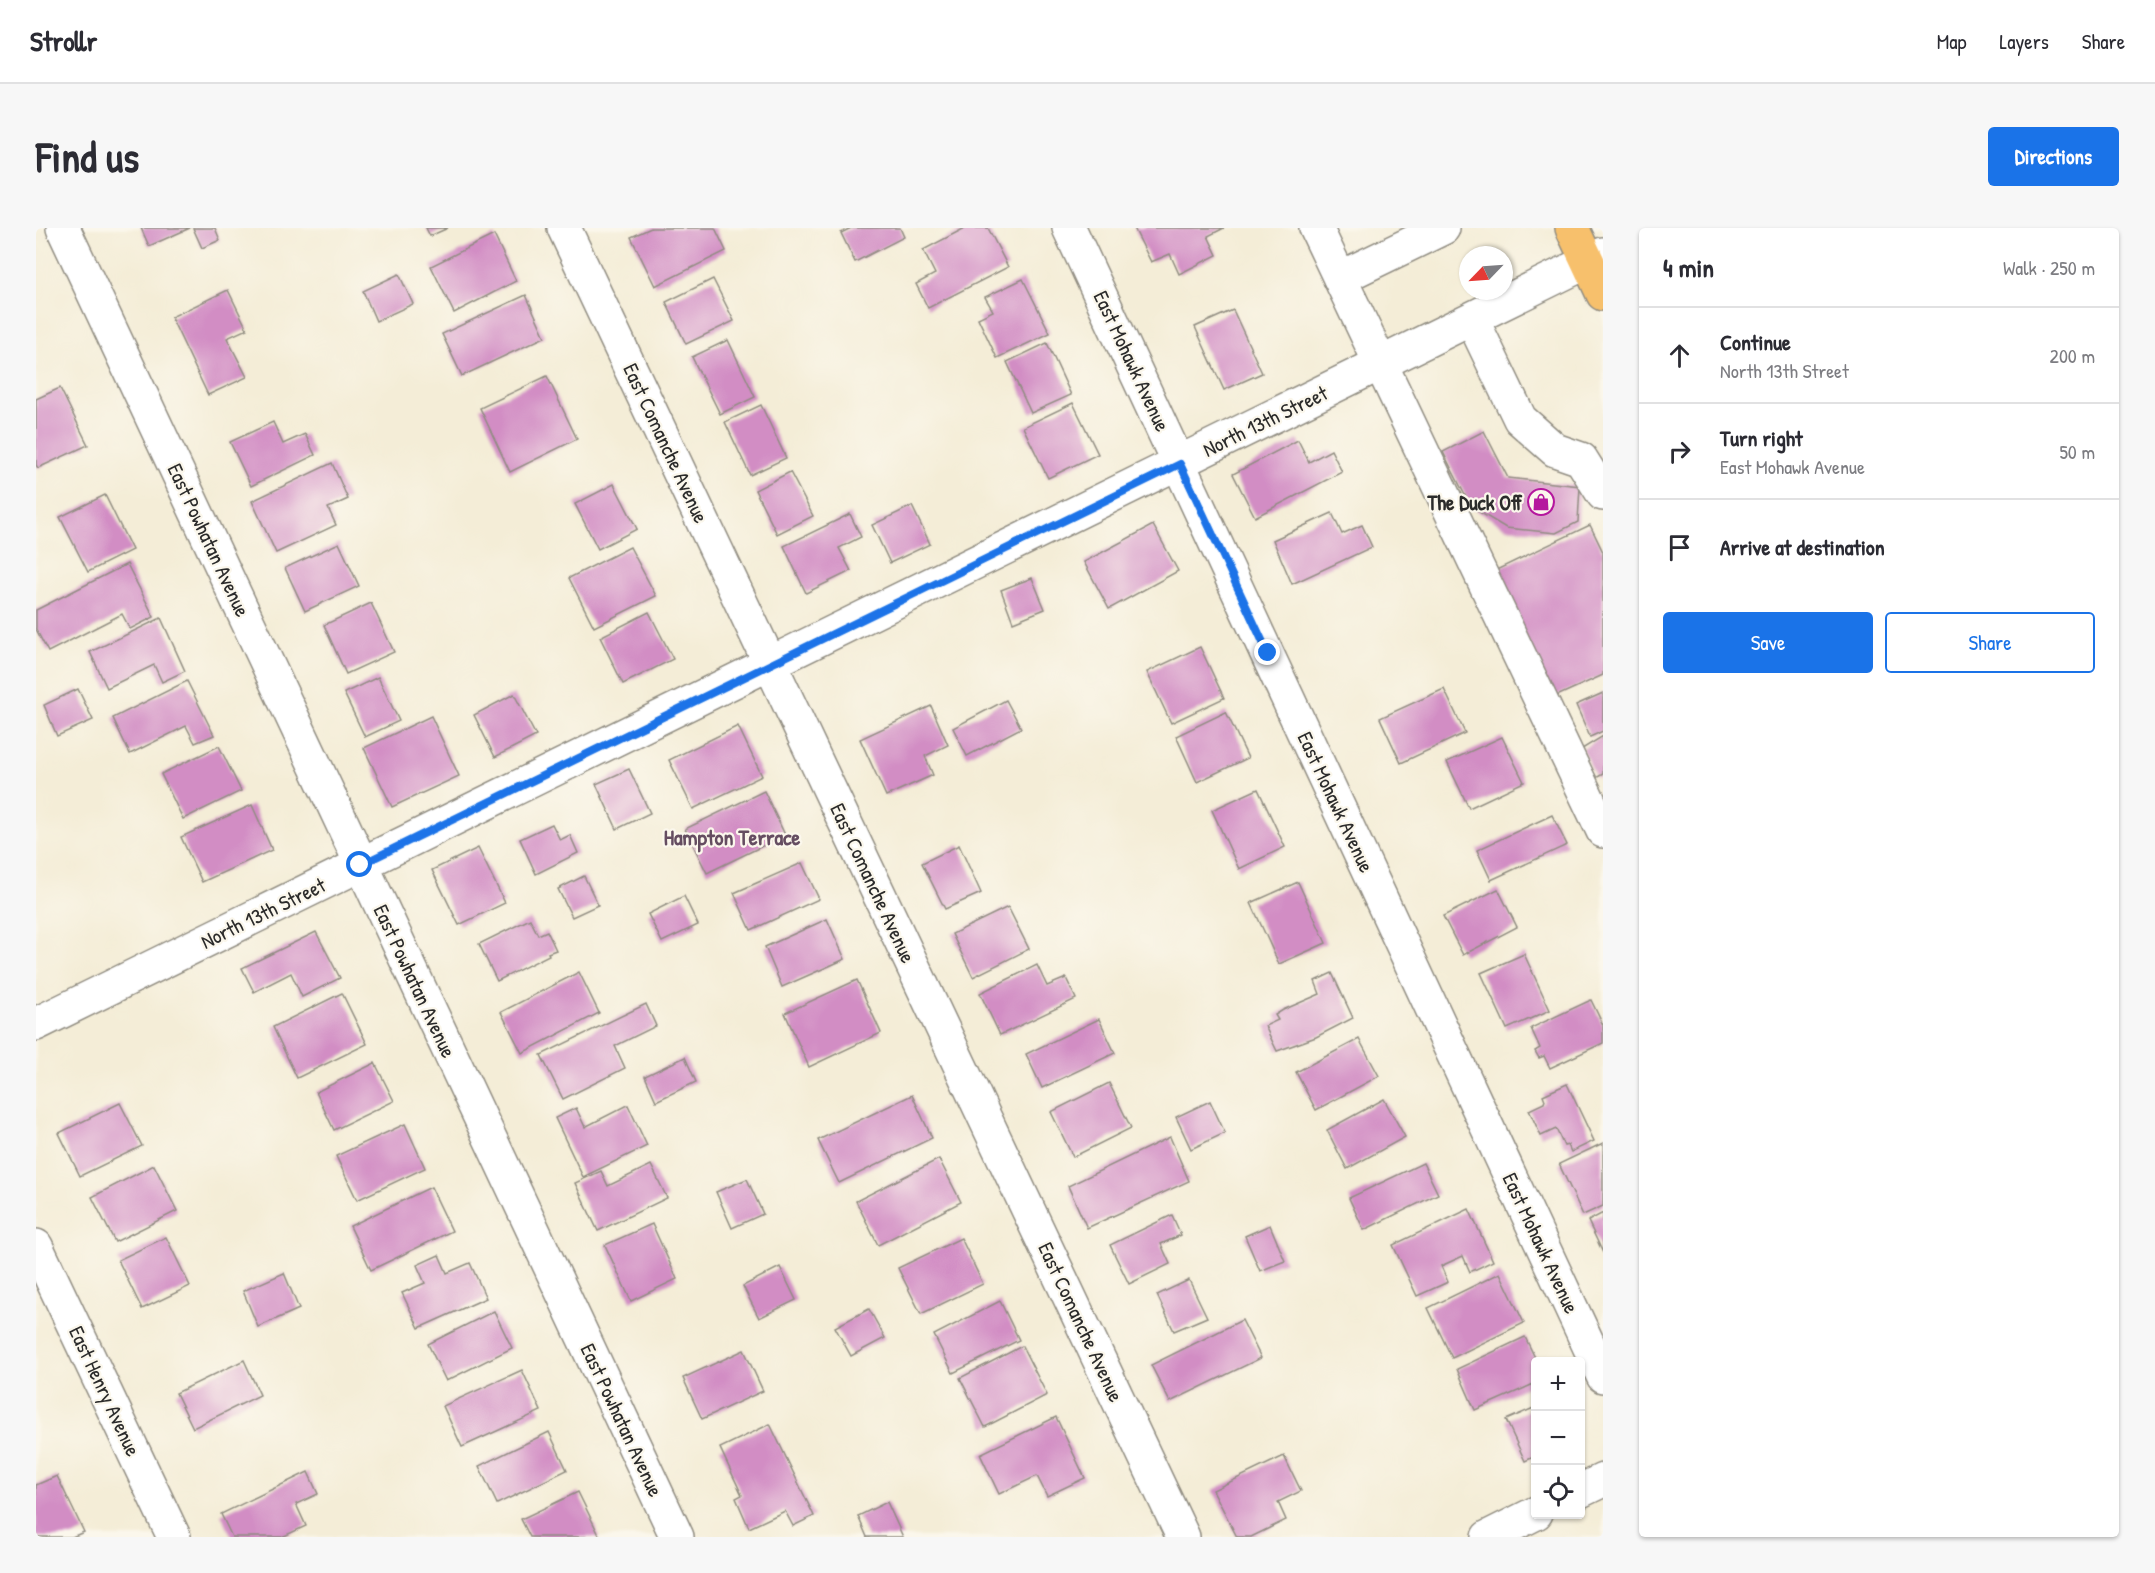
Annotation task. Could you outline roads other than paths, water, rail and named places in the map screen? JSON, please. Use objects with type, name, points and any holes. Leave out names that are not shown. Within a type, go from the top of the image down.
[{"type":"main road","points":[[1572,228],[1595,258],[1603,294]]},
{"type":"street","name":"East Powhatan Avenue","points":[[63,228],[677,1537]]},
{"type":"street","name":"East Comanche Avenue","points":[[564,228],[1183,1537]]},
{"type":"street","name":"East Mohawk Avenue","points":[[1069,228],[1603,1376]]},
{"type":"street","points":[[1316,228],[1603,831]]},
{"type":"street","points":[[1340,278],[1443,228]]},
{"type":"street","name":"North 13th Street","points":[[36,1024],[1180,464],[1595,258]]},
{"type":"street","points":[[1472,319],[1520,419],[1555,450],[1581,459],[1603,494]]},
{"type":"street","name":"East Henry Avenue","points":[[36,1246],[174,1537]]},
{"type":"street","points":[[1585,1489],[1603,1480]]},
{"type":"street","points":[[1488,1537],[1531,1516]]},
{"type":"place","name":"The Duck Off","points":[[1541,502]]},
{"type":"district","name":"Hampton Terrace","points":[[732,837]]}]
